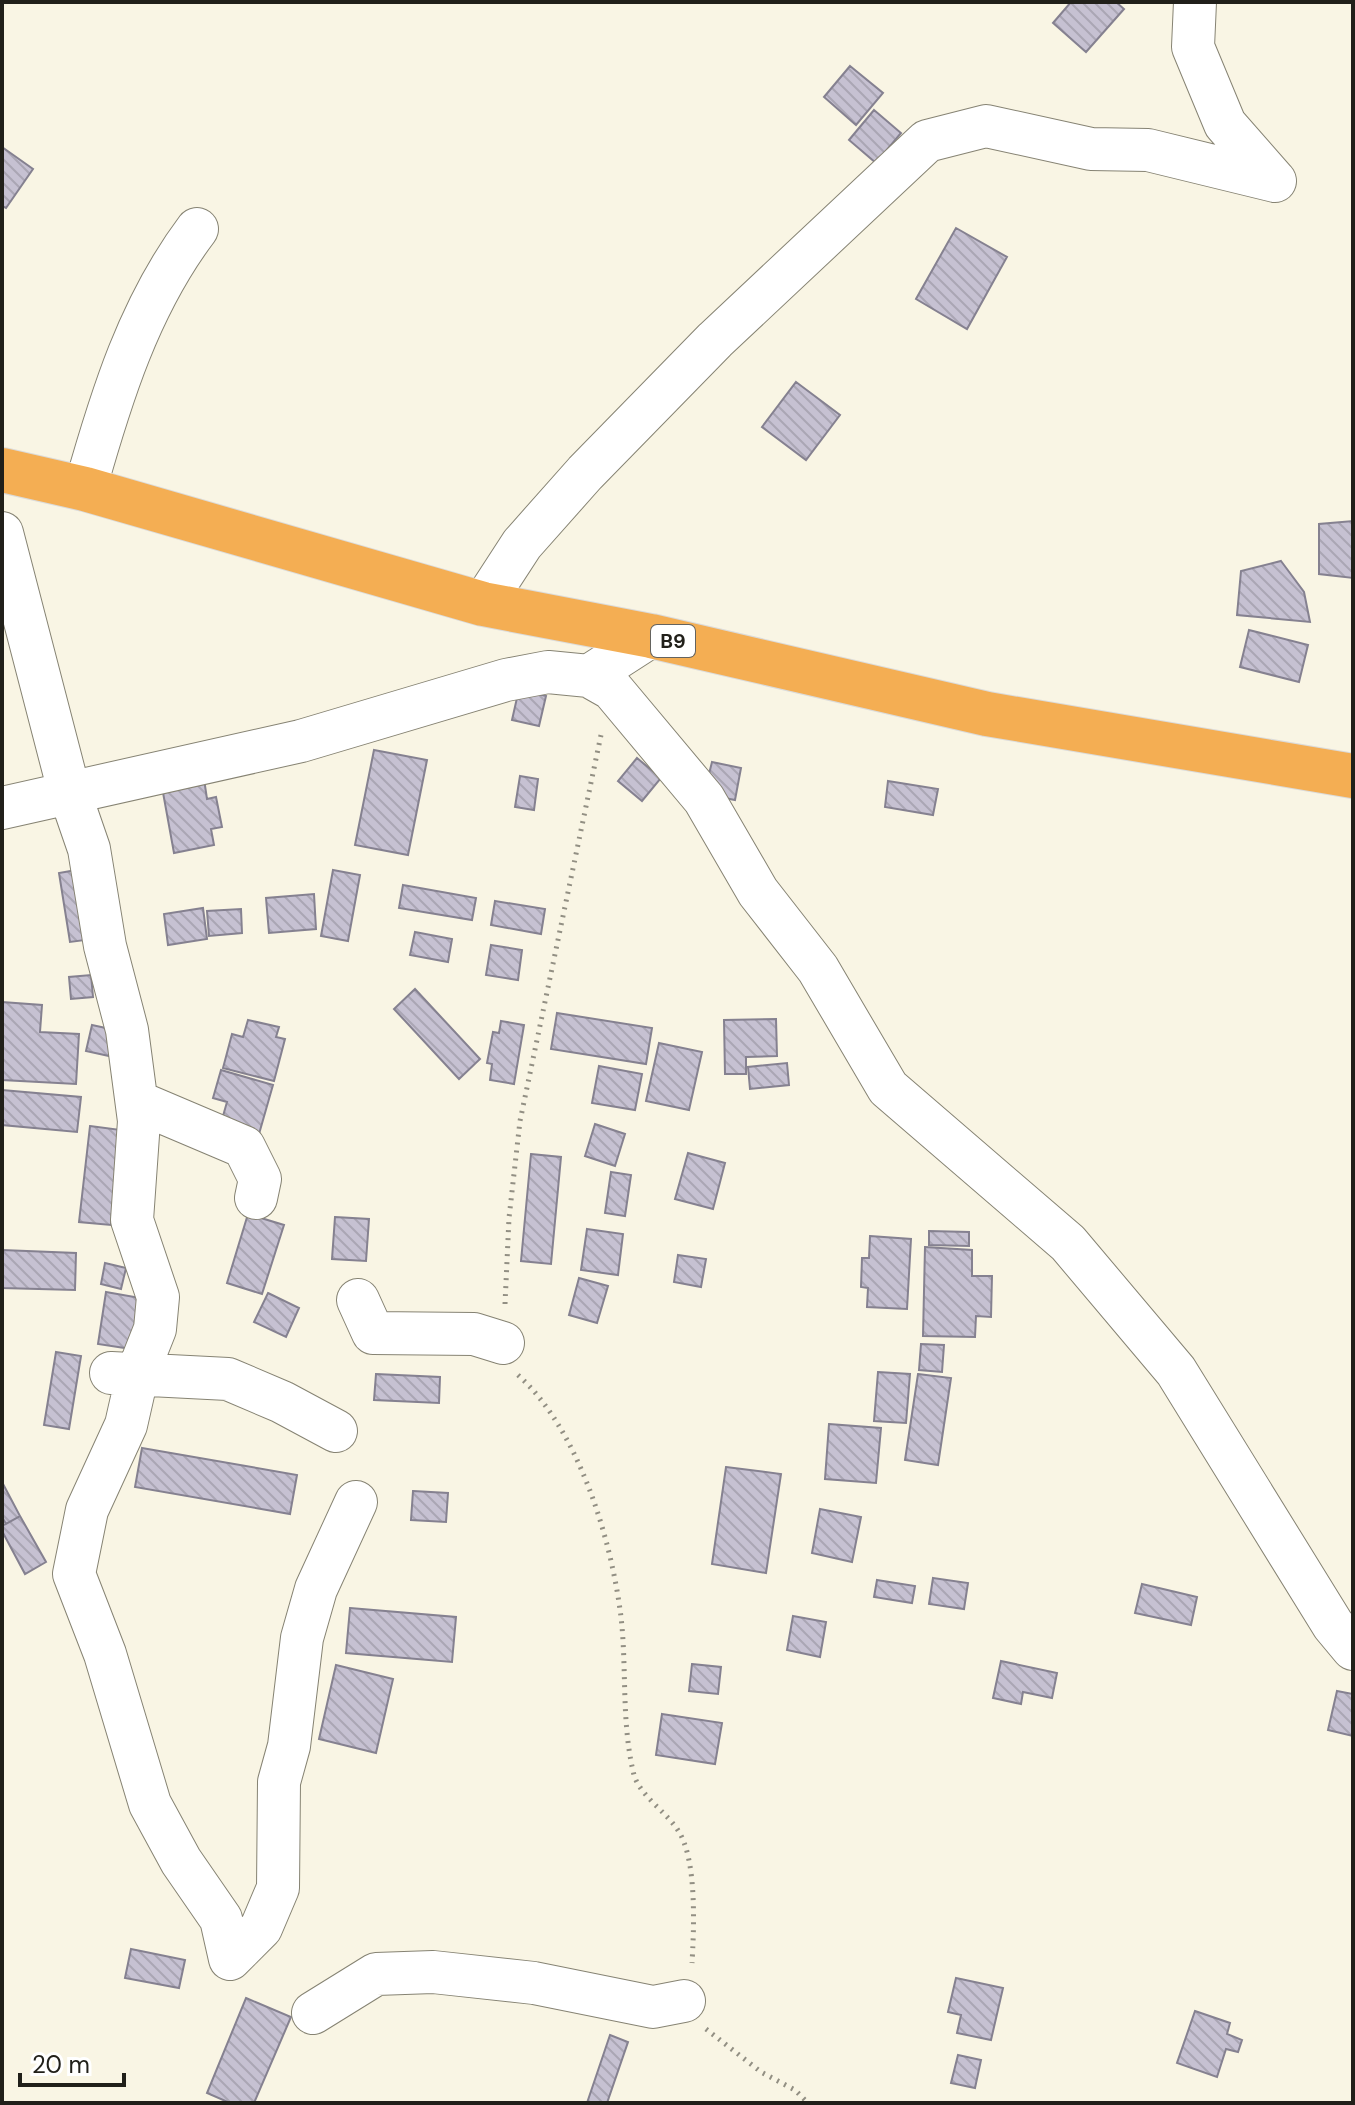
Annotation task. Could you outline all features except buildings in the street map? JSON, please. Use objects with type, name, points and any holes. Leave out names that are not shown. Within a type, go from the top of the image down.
[{"type":"highway","name":"B9","points":[[2,470],[85,489],[483,604],[651,636],[987,714],[1353,776]]},
{"type":"street","points":[[483,604],[522,544],[585,473],[715,340],[927,141],[986,126],[1091,149],[1148,150],[1275,181],[1225,124],[1193,47],[1195,2]]},
{"type":"street","points":[[85,489],[115,382],[170,265],[197,229]]},
{"type":"street","points":[[2,533],[69,791],[89,849],[138,1102],[132,1220],[158,1297],[155,1329],[124,1372],[126,1425],[87,1510],[74,1574],[105,1654],[150,1804],[181,1861],[221,1919],[230,1959],[261,1928],[278,1888],[279,1782],[289,1746],[302,1638],[316,1589],[356,1502]]},
{"type":"street","points":[[600,682],[651,636]]},
{"type":"street","points":[[2,808],[301,741],[506,680],[548,672],[600,682],[704,799],[758,892],[818,969],[888,1088],[1068,1243],[1176,1371],[1333,1625],[1353,1649]]},
{"type":"street","points":[[138,1102],[244,1147],[260,1179],[256,1198]]},
{"type":"street","points":[[358,1300],[373,1333],[474,1334],[503,1343]]},
{"type":"street","points":[[124,1372],[228,1379],[336,1431]]},
{"type":"street","points":[[313,2013],[376,1974],[433,1972],[534,1983],[653,2007],[684,2001]]},
{"type":"path","points":[[600,682],[547,1003],[520,1121],[509,1218],[501,1360],[538,1393],[567,1440],[596,1507],[621,1617],[627,1717],[635,1779],[679,1830],[688,1849],[693,1925],[692,1962],[684,2001],[697,2021],[761,2072],[795,2090],[808,2103]]}]
